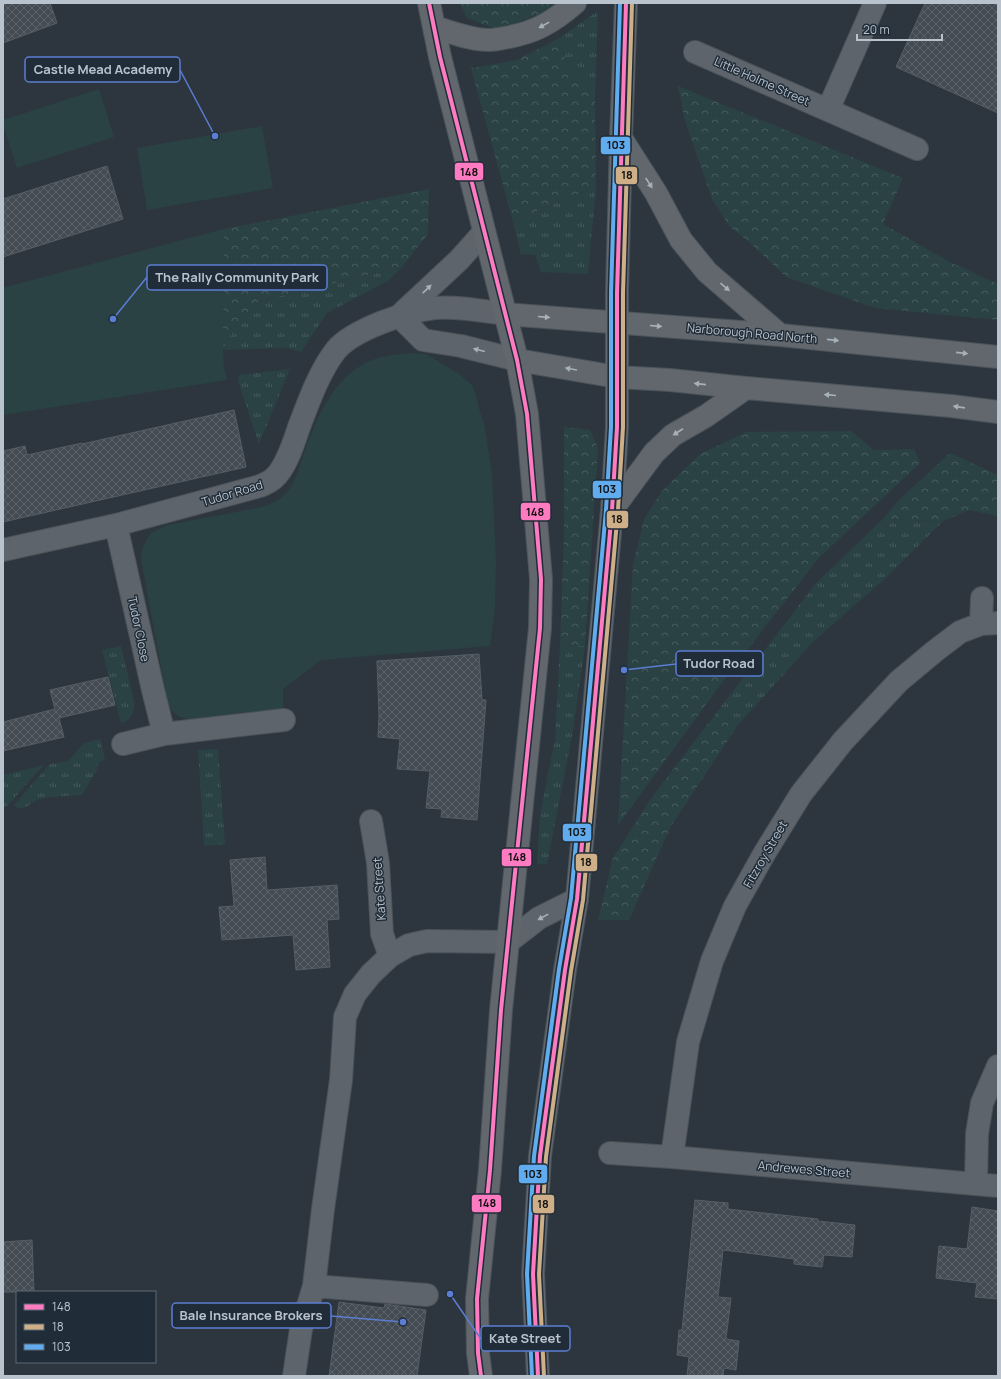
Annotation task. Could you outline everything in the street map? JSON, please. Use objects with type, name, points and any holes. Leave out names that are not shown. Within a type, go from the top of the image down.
[{"type":"main road","points":[[429,3],[440,56],[517,360],[528,414],[541,578],[540,628],[501,1010],[490,1170],[477,1299],[478,1353],[481,1376]]},
{"type":"main road","points":[[434,27],[469,37],[489,40],[513,36],[540,28],[562,14],[575,3]]},
{"type":"main road","points":[[538,1376],[533,1274],[540,1156],[565,970],[578,899],[612,510],[617,427],[621,138],[626,3]]},
{"type":"main road","points":[[621,138],[656,193],[681,240],[707,272],[780,335]]},
{"type":"main road","name":"Narborough Road North","points":[[505,314],[780,335],[998,357]]},
{"type":"main road","points":[[517,360],[617,377],[670,380],[951,406],[998,412]]},
{"type":"main road","points":[[612,510],[654,453],[674,435],[706,416],[746,388]]},
{"type":"street","points":[[828,110],[875,3]]},
{"type":"street","name":"Little Holme Street","points":[[695,52],[917,148]]},
{"type":"street","name":"Tudor Road","points":[[399,316],[459,260],[484,232]]},
{"type":"street","name":"Tudor Road","points":[[3,550],[116,525],[260,486],[274,478],[286,461],[324,369],[337,349],[350,338],[369,327],[399,316],[435,308],[505,314]]},
{"type":"street","points":[[399,316],[423,340],[461,346],[517,360]]},
{"type":"street","name":"Tudor Close","points":[[116,525],[164,734]]},
{"type":"street","name":"Fitzroy Street","points":[[672,1157],[688,1042],[712,962],[735,906],[764,854],[801,794],[843,741],[900,681],[935,651],[960,632],[990,623],[982,598]]},
{"type":"street","points":[[123,744],[164,734],[284,720]]},
{"type":"street","name":"Kate Street","points":[[371,821],[378,863],[382,934],[390,956]]},
{"type":"street","points":[[294,1376],[300,1329],[314,1286],[341,1080],[345,1017],[356,994],[371,974],[390,956],[409,945],[427,941],[508,942],[539,918],[578,899]]},
{"type":"street","points":[[976,1184],[976,1134],[982,1103],[998,1066]]},
{"type":"street","name":"Andrewes Street","points":[[610,1153],[672,1157],[998,1186]]},
{"type":"street","points":[[314,1286],[427,1295]]},
{"type":"green space","points":[[460,3],[557,3],[545,12],[498,30],[467,18]]},
{"type":"green space","points":[[598,11],[595,96],[567,63],[559,38]]},
{"type":"green space","points":[[559,38],[567,63],[595,96],[596,188],[550,205],[513,222],[471,68],[517,60]]},
{"type":"green space","points":[[678,86],[903,178],[883,224],[950,262],[998,284],[998,320],[875,308],[786,277],[749,242],[730,227],[712,199],[685,121]]},
{"type":"green space","points":[[99,89],[114,137],[17,168],[3,125],[3,120]]},
{"type":"green space","points":[[262,126],[273,188],[147,210],[137,148]]},
{"type":"green space","points":[[596,188],[588,274],[541,272],[535,255],[521,254],[513,222],[550,205]]},
{"type":"green space","points":[[429,189],[428,234],[402,267],[259,301],[234,328],[223,350],[3,288],[224,229]]},
{"type":"green space","points":[[224,229],[223,350],[224,367],[227,380],[3,415],[3,288]]},
{"type":"green space","points":[[402,267],[388,281],[327,313],[301,352],[287,348],[223,350],[234,328],[259,301]]},
{"type":"green space","points":[[411,353],[426,354],[458,373],[472,385],[484,422],[492,474],[496,560],[495,608],[490,646],[321,660],[283,689],[283,710],[191,719],[178,716],[172,711],[167,700],[141,559],[142,550],[147,539],[151,533],[168,525],[262,507],[279,499],[290,488],[294,481],[322,410],[340,383],[365,363],[381,357]]},
{"type":"green space","points":[[290,369],[259,444],[238,381],[239,375]]},
{"type":"green space","points":[[564,427],[590,430],[598,448],[585,646],[560,645],[564,532]]},
{"type":"green space","points":[[851,431],[874,450],[914,449],[920,463],[818,559],[724,680],[618,825],[633,565],[644,519],[662,491],[700,454],[746,432]]},
{"type":"green space","points":[[950,453],[998,475],[998,516],[969,510],[943,521],[883,519],[900,499]]},
{"type":"green space","points":[[883,519],[943,521],[887,577],[814,641],[738,725],[720,708],[817,582]]},
{"type":"green space","points":[[560,645],[585,646],[573,731],[547,864],[537,864],[540,815],[555,739]]},
{"type":"green space","points":[[121,646],[134,705],[130,718],[121,723],[102,650]]},
{"type":"green space","points":[[720,708],[738,725],[671,826],[629,920],[598,920],[613,858],[652,797]]},
{"type":"green space","points":[[100,739],[105,760],[99,762],[97,770],[82,795],[40,799],[24,808],[17,808],[14,805],[50,764],[68,761],[84,743]]},
{"type":"green space","points":[[218,749],[225,844],[204,846],[198,750]]},
{"type":"green space","points":[[44,765],[7,806],[3,807],[3,775]]},
{"type":"building","points":[[3,3],[50,3],[57,23],[3,43]]},
{"type":"building","points":[[925,3],[998,3],[998,113],[896,67]]},
{"type":"building","points":[[107,166],[123,219],[3,257],[3,199]]},
{"type":"building","points":[[234,410],[246,467],[3,522],[3,451],[25,446],[27,455]]},
{"type":"building","points":[[479,654],[482,700],[486,700],[477,820],[441,817],[442,809],[426,808],[430,771],[397,769],[400,739],[378,737],[379,715],[377,661]]},
{"type":"building","points":[[108,677],[115,705],[59,718],[64,737],[3,751],[3,722],[55,709],[50,690]]},
{"type":"building","points":[[265,857],[267,890],[337,885],[339,919],[327,920],[330,967],[296,970],[293,935],[222,940],[219,907],[234,906],[230,860]]},
{"type":"building","points":[[695,1200],[728,1203],[728,1209],[818,1219],[818,1221],[855,1225],[852,1257],[824,1255],[822,1267],[794,1264],[794,1259],[723,1250],[718,1297],[731,1298],[726,1339],[739,1341],[736,1370],[724,1368],[723,1376],[687,1376],[689,1357],[677,1355],[679,1330],[682,1330]]},
{"type":"building","points":[[972,1207],[998,1211],[998,1299],[975,1297],[977,1283],[936,1278],[939,1246],[967,1249]]},
{"type":"building","points":[[32,1240],[34,1291],[3,1292],[3,1242]]},
{"type":"building","points":[[339,1302],[384,1308],[385,1304],[426,1310],[417,1376],[329,1376]]},
{"type":"transit line","name":"148","points":[[429,3],[440,57],[517,360],[527,414],[541,579],[540,628],[501,1010],[490,1170],[477,1299],[478,1353],[481,1376]]},
{"type":"transit line","name":"103","points":[[532,1376],[527,1274],[534,1156],[559,969],[571,898],[606,510],[611,427],[611,293],[620,3]]},
{"type":"transit line","name":"148","points":[[538,1376],[533,1274],[540,1156],[565,970],[577,899],[612,510],[617,427],[617,293],[626,3]]},
{"type":"transit line","name":"18","points":[[544,1376],[539,1274],[546,1157],[571,971],[583,900],[618,510],[623,427],[623,293],[632,3]]},
{"type":"place","name":"Castle Mead Academy","points":[[215,136]]},
{"type":"place","name":"The Rally Community Park","points":[[113,319]]},
{"type":"place","name":"Tudor Road","points":[[624,670]]},
{"type":"place","name":"Kate Street","points":[[450,1294]]},
{"type":"place","name":"Bale Insurance Brokers","points":[[403,1322]]}]
